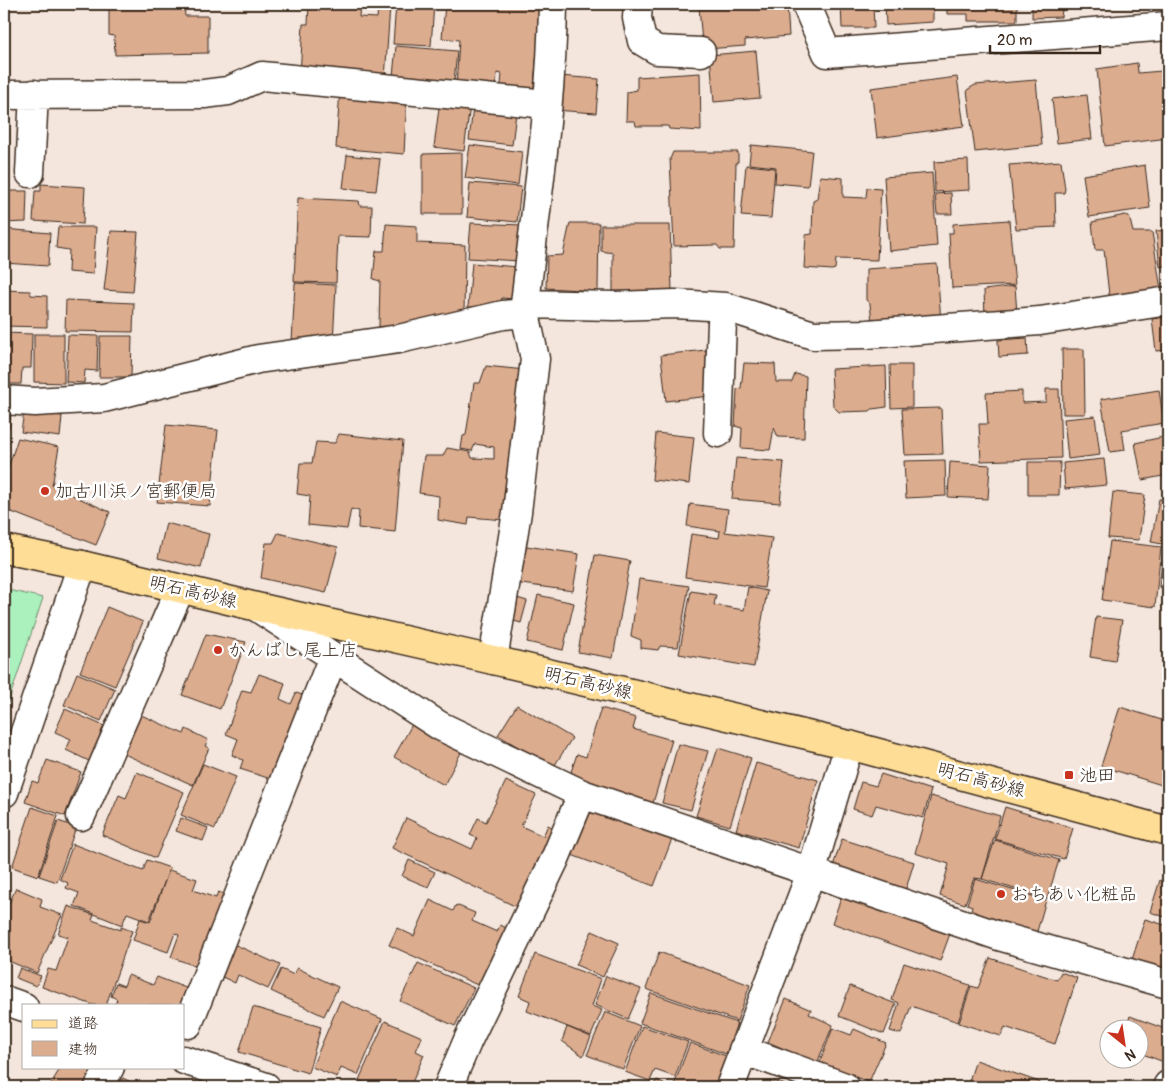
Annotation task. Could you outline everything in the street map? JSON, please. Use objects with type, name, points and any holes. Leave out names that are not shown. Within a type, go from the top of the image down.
[{"type":"main road","name":"明石高砂線","points":[[4,549],[82,565],[257,607],[493,660],[849,745],[1168,830]]},
{"type":"street","points":[[493,660],[517,512],[535,359],[525,309],[547,104],[553,4]]},
{"type":"street","points":[[638,4],[637,18],[642,41],[657,50],[701,52]]},
{"type":"street","points":[[806,4],[827,53],[1168,26]]},
{"type":"street","points":[[4,94],[204,94],[228,91],[262,76],[547,104]]},
{"type":"street","points":[[30,173],[34,94]]},
{"type":"street","points":[[4,400],[35,402],[104,398],[258,359],[399,338],[525,309],[675,304],[726,307],[813,336],[867,334],[1040,321],[1168,301]]},
{"type":"street","points":[[718,433],[722,322],[726,307]]},
{"type":"street","points":[[4,793],[82,565]]},
{"type":"street","points":[[81,816],[180,589]]},
{"type":"street","points":[[257,607],[440,726],[582,794],[999,936],[1168,984]]},
{"type":"street","points":[[188,1024],[333,657]]},
{"type":"street","points":[[730,1087],[811,873],[849,745]]},
{"type":"street","points":[[448,1087],[468,1040],[555,859],[582,794]]},
{"type":"street","points":[[4,1000],[22,1006]]},
{"type":"street","points":[[743,1050],[845,1087]]},
{"type":"street","points":[[185,1060],[257,1086]]},
{"type":"street","points":[[99,1087],[109,1068]]},
{"type":"green space","points":[[4,589],[43,598],[4,715]]},
{"type":"building","points":[[109,4],[184,4],[185,16],[208,16],[208,53],[115,55],[114,36],[109,35]]},
{"type":"building","points":[[309,4],[360,4],[359,17],[377,18],[378,6],[390,6],[385,79],[300,75],[303,24],[308,24]]},
{"type":"building","points":[[396,4],[434,4],[431,46],[393,44]]},
{"type":"building","points":[[445,4],[541,4],[533,98],[500,95],[502,74],[497,73],[496,91],[456,88],[459,40],[442,38]]},
{"type":"building","points":[[787,4],[789,36],[745,40],[745,46],[707,49],[702,43],[699,7]]},
{"type":"building","points":[[841,4],[873,4],[874,28],[842,28]]},
{"type":"building","points":[[885,4],[933,4],[933,22],[886,25]]},
{"type":"building","points":[[947,4],[1017,4],[1017,21],[968,21],[968,14],[947,14]]},
{"type":"building","points":[[1032,4],[1072,4],[1072,9],[1062,10],[1061,17],[1032,18]]},
{"type":"building","points":[[396,46],[457,51],[453,92],[392,86]]},
{"type":"building","points":[[756,51],[760,98],[714,102],[710,55]]},
{"type":"building","points":[[1137,63],[1138,73],[1162,71],[1162,67],[1168,66],[1168,138],[1105,146],[1097,69]]},
{"type":"building","points":[[700,73],[701,131],[669,129],[668,126],[636,126],[635,121],[626,121],[627,92],[637,90],[637,77]]},
{"type":"building","points":[[559,76],[599,79],[596,113],[554,110]]},
{"type":"building","points":[[957,77],[964,126],[877,138],[871,88]]},
{"type":"building","points":[[1036,80],[1042,145],[975,152],[967,90],[975,85]]},
{"type":"building","points":[[340,90],[407,94],[404,154],[336,148]]},
{"type":"building","points":[[1087,95],[1092,139],[1057,143],[1052,99]]},
{"type":"building","points":[[440,100],[470,105],[464,151],[434,147]]},
{"type":"building","points":[[473,108],[516,113],[512,145],[469,140]]},
{"type":"building","points":[[470,145],[522,152],[518,185],[465,178]]},
{"type":"building","points":[[751,145],[812,151],[808,186],[775,183],[776,167],[749,164]]},
{"type":"building","points":[[673,152],[738,152],[738,162],[736,162],[734,249],[720,249],[717,245],[674,246],[670,159]]},
{"type":"building","points":[[462,153],[462,214],[423,214],[423,154]]},
{"type":"building","points":[[347,155],[380,159],[376,191],[343,188]]},
{"type":"building","points":[[968,160],[969,190],[935,192],[934,162]]},
{"type":"building","points":[[1061,161],[1065,189],[1064,193],[1055,193],[1056,227],[1016,229],[1009,165]]},
{"type":"building","points":[[746,165],[775,168],[771,218],[741,216]]},
{"type":"building","points":[[1145,165],[1150,208],[1089,217],[1083,175]]},
{"type":"building","points":[[932,173],[937,246],[889,251],[884,177]]},
{"type":"building","points":[[820,176],[843,178],[843,197],[866,198],[867,188],[881,189],[877,260],[836,259],[835,269],[832,270],[804,268],[806,235],[812,234],[813,201],[817,199]]},
{"type":"building","points":[[470,183],[521,187],[517,222],[467,217]]},
{"type":"building","points":[[41,184],[85,187],[83,224],[33,221],[35,191],[41,191]]},
{"type":"building","points":[[4,191],[27,191],[26,222],[4,223]]},
{"type":"building","points":[[951,193],[952,214],[937,214],[935,194]]},
{"type":"building","points":[[298,198],[359,201],[360,206],[372,206],[371,237],[338,236],[336,283],[295,282],[294,280]]},
{"type":"building","points":[[1125,215],[1129,216],[1133,232],[1152,232],[1162,296],[1110,304],[1104,250],[1095,250],[1092,222]]},
{"type":"building","points":[[1009,220],[1015,285],[952,288],[949,233],[953,233],[953,224]]},
{"type":"building","points":[[471,223],[522,225],[520,261],[468,258]]},
{"type":"building","points":[[570,223],[599,223],[598,291],[546,288],[547,256],[563,255]]},
{"type":"building","points":[[386,224],[417,226],[417,243],[465,245],[464,316],[422,329],[379,327],[380,281],[373,279],[376,251],[384,251]]},
{"type":"building","points":[[601,225],[670,225],[672,292],[613,293],[613,253],[601,251]]},
{"type":"building","points":[[58,227],[96,227],[93,274],[68,272],[69,250],[56,248]]},
{"type":"building","points":[[4,229],[50,233],[48,266],[4,263]]},
{"type":"building","points":[[1168,230],[1168,265],[1160,267],[1156,231]]},
{"type":"building","points":[[111,231],[138,232],[133,292],[104,290]]},
{"type":"building","points":[[472,263],[517,267],[514,299],[502,298],[500,307],[468,307]]},
{"type":"building","points":[[937,264],[941,323],[872,321],[870,304],[866,300],[866,269]]},
{"type":"building","points":[[295,283],[336,285],[333,344],[292,342]]},
{"type":"building","points":[[1015,286],[1017,314],[985,316],[984,290]]},
{"type":"building","points":[[4,290],[30,291],[31,295],[47,296],[47,327],[4,326]]},
{"type":"building","points":[[66,300],[134,303],[133,332],[65,331]]},
{"type":"building","points":[[1166,317],[1168,350],[1156,351],[1152,319]]},
{"type":"building","points":[[4,333],[32,334],[31,368],[22,368],[21,384],[4,384]]},
{"type":"building","points":[[34,334],[64,334],[64,383],[34,382]]},
{"type":"building","points":[[68,335],[98,336],[97,371],[85,370],[84,383],[66,382]]},
{"type":"building","points":[[100,336],[132,336],[131,377],[99,377]]},
{"type":"building","points":[[1027,338],[1028,355],[999,357],[998,340]]},
{"type":"building","points":[[1062,349],[1084,349],[1085,414],[1063,414]]},
{"type":"building","points":[[706,350],[710,396],[666,401],[661,355]]},
{"type":"building","points":[[744,363],[775,364],[776,382],[792,382],[795,374],[806,376],[804,438],[778,437],[774,428],[770,450],[741,448],[742,428],[735,426],[737,389],[741,388]]},
{"type":"building","points":[[890,365],[912,365],[912,407],[891,408]]},
{"type":"building","points":[[486,366],[525,370],[505,520],[469,517],[468,525],[438,520],[439,496],[419,493],[424,456],[443,456],[447,448],[470,452],[472,458],[494,459],[494,447],[475,444],[472,451],[461,449],[463,436],[466,435],[474,383],[480,383]]},
{"type":"building","points":[[886,366],[887,407],[870,411],[839,412],[833,406],[831,369]]},
{"type":"building","points":[[1046,389],[1059,389],[1061,458],[981,461],[979,424],[988,424],[986,393],[1022,391],[1022,403],[1046,402]]},
{"type":"building","points":[[1159,390],[1164,423],[1122,430],[1125,450],[1110,452],[1101,399]]},
{"type":"building","points":[[4,408],[12,409],[9,428],[4,428]]},
{"type":"building","points":[[941,408],[943,454],[905,455],[902,409]]},
{"type":"building","points":[[24,412],[62,416],[60,437],[21,432]]},
{"type":"building","points":[[1095,416],[1100,455],[1068,459],[1064,419]]},
{"type":"building","points":[[166,425],[218,430],[210,506],[157,502]]},
{"type":"building","points":[[656,433],[694,437],[689,484],[652,480]]},
{"type":"building","points":[[339,434],[403,441],[395,532],[358,528],[359,511],[351,509],[347,529],[308,525],[310,496],[297,494],[300,463],[312,463],[316,442],[335,443]]},
{"type":"building","points":[[1168,436],[1168,475],[1142,480],[1135,443]]},
{"type":"building","points":[[18,438],[59,447],[52,486],[110,512],[96,545],[4,509],[4,480]]},
{"type":"building","points":[[736,458],[784,462],[780,503],[732,499]]},
{"type":"building","points":[[1104,459],[1107,485],[1065,489],[1063,463]]},
{"type":"building","points":[[945,460],[946,496],[906,498],[904,461]]},
{"type":"building","points":[[950,462],[990,465],[988,499],[948,497]]},
{"type":"building","points":[[1028,462],[1060,462],[1059,495],[1028,495]]},
{"type":"building","points":[[1113,492],[1145,495],[1139,540],[1108,538]]},
{"type":"building","points":[[1159,499],[1168,500],[1168,545],[1151,542]]},
{"type":"building","points":[[690,504],[728,509],[725,532],[772,538],[764,588],[685,577],[691,534],[719,538],[720,531],[687,526]]},
{"type":"building","points":[[166,523],[209,534],[201,568],[158,558]]},
{"type":"building","points":[[278,533],[338,547],[326,593],[261,578],[266,543],[273,543]]},
{"type":"building","points":[[1110,541],[1161,547],[1155,607],[1102,600]]},
{"type":"building","points":[[520,545],[579,554],[573,591],[514,583]]},
{"type":"building","points":[[1168,549],[1168,589],[1159,587],[1163,555]]},
{"type":"building","points":[[595,555],[630,561],[613,658],[578,652]]},
{"type":"building","points":[[639,579],[689,586],[678,647],[660,646],[658,650],[641,648],[641,640],[631,636]]},
{"type":"building","points":[[748,587],[767,591],[754,667],[679,654],[691,591],[716,595],[714,605],[744,610]]},
{"type":"building","points":[[538,595],[574,603],[563,650],[527,642]]},
{"type":"building","points":[[514,597],[527,601],[521,623],[507,619]]},
{"type":"building","points":[[107,607],[143,622],[115,686],[80,672]]},
{"type":"building","points":[[1096,617],[1122,620],[1115,661],[1090,657]]},
{"type":"building","points":[[206,634],[246,642],[220,709],[182,695]]},
{"type":"building","points":[[77,673],[115,689],[101,721],[64,705]]},
{"type":"building","points":[[259,674],[285,683],[280,699],[291,704],[296,693],[309,697],[277,781],[240,769],[243,760],[232,755],[238,739],[226,734],[242,690],[251,692]]},
{"type":"building","points":[[517,705],[572,738],[553,768],[498,735]]},
{"type":"building","points":[[1120,707],[1168,722],[1168,787],[1101,766]]},
{"type":"building","points":[[601,708],[636,718],[633,729],[672,740],[653,803],[569,778],[577,754],[586,757]]},
{"type":"building","points":[[65,709],[104,726],[89,761],[66,750],[71,739],[55,732]]},
{"type":"building","points":[[139,714],[184,734],[186,729],[208,740],[205,746],[209,748],[193,785],[122,753]]},
{"type":"building","points":[[415,719],[464,747],[444,785],[394,757]]},
{"type":"building","points":[[678,744],[708,751],[691,810],[662,803]]},
{"type":"building","points":[[718,748],[751,758],[730,826],[696,816]]},
{"type":"building","points":[[47,760],[81,772],[65,816],[25,802],[32,781],[38,783]]},
{"type":"building","points":[[756,763],[818,780],[799,848],[736,830]]},
{"type":"building","points":[[203,764],[236,777],[215,829],[181,815]]},
{"type":"building","points":[[137,772],[184,792],[156,858],[102,835],[119,795],[126,798]]},
{"type":"building","points":[[881,774],[931,790],[923,818],[876,805],[872,815],[853,809],[861,782],[876,786]]},
{"type":"building","points":[[506,781],[536,795],[521,826],[543,836],[548,825],[558,830],[521,909],[392,848],[406,818],[472,849],[477,838],[470,835],[478,818],[486,822]]},
{"type":"building","points":[[931,796],[1000,816],[982,879],[974,878],[965,904],[940,896],[949,864],[915,853]]},
{"type":"building","points":[[32,807],[58,816],[38,876],[12,867]]},
{"type":"building","points":[[1005,807],[1073,828],[1064,859],[995,839]]},
{"type":"building","points":[[586,808],[672,839],[654,886],[569,854]]},
{"type":"building","points":[[181,818],[208,828],[203,841],[176,831]]},
{"type":"building","points":[[58,821],[76,827],[57,882],[39,876]]},
{"type":"building","points":[[842,839],[914,862],[905,892],[832,869]]},
{"type":"building","points":[[995,840],[1059,860],[1047,899],[982,879]]},
{"type":"building","points":[[73,844],[143,871],[147,860],[170,868],[149,921],[127,913],[122,925],[74,906],[79,893],[66,888],[68,883],[60,879]]},
{"type":"building","points":[[409,860],[435,872],[428,887],[402,876]]},
{"type":"building","points":[[169,870],[197,879],[193,890],[216,898],[218,892],[230,896],[203,969],[171,957],[179,935],[175,933],[168,952],[133,940],[140,919],[150,922]]},
{"type":"building","points":[[975,879],[1046,900],[1036,935],[970,915],[972,906],[967,904]]},
{"type":"building","points":[[1160,880],[1168,883],[1168,918],[1150,912]]},
{"type":"building","points":[[16,888],[42,899],[40,907],[62,915],[37,973],[4,959],[4,907],[7,908]]},
{"type":"building","points":[[843,893],[951,931],[940,961],[832,923]]},
{"type":"building","points":[[430,900],[453,911],[456,905],[475,913],[472,921],[497,932],[500,925],[511,930],[484,988],[389,945],[397,928],[414,936]]},
{"type":"building","points":[[68,906],[94,915],[92,920],[121,930],[121,927],[132,931],[106,1004],[90,1004],[42,987],[48,969],[56,971],[68,937],[58,934]]},
{"type":"building","points":[[1145,919],[1168,926],[1168,975],[1131,963]]},
{"type":"building","points":[[592,931],[619,943],[603,977],[576,965]]},
{"type":"building","points":[[227,941],[280,965],[268,989],[238,975],[235,983],[212,972]]},
{"type":"building","points":[[659,952],[750,985],[737,1021],[646,989]]},
{"type":"building","points":[[535,954],[601,979],[592,1006],[602,1010],[591,1036],[527,1011],[530,1001],[519,996]]},
{"type":"building","points":[[990,958],[1057,980],[1061,972],[1077,978],[1055,1044],[1005,1027],[1001,1036],[959,1023],[971,986],[978,988]]},
{"type":"building","points":[[418,963],[474,988],[455,1026],[400,1001]]},
{"type":"building","points":[[904,963],[970,985],[958,1022],[911,1006],[901,1034],[890,1031],[899,1003],[892,1000]]},
{"type":"building","points":[[20,968],[41,976],[36,986],[16,978]]},
{"type":"building","points":[[297,968],[338,987],[324,1016],[271,991],[281,969],[294,975]]},
{"type":"building","points":[[128,975],[153,985],[157,977],[191,990],[184,1004],[115,1004],[117,999],[111,996],[116,983],[124,986]]},
{"type":"building","points":[[606,976],[641,989],[628,1019],[595,1005]]},
{"type":"building","points":[[850,986],[896,1004],[884,1034],[839,1016]]},
{"type":"building","points":[[651,993],[737,1023],[726,1054],[640,1023]]},
{"type":"building","points":[[786,999],[811,1010],[809,1014],[833,1025],[817,1063],[768,1042]]},
{"type":"building","points":[[340,1001],[382,1019],[358,1075],[341,1068],[337,1077],[312,1067]]},
{"type":"building","points":[[253,1007],[321,1027],[308,1073],[239,1052]]},
{"type":"building","points":[[605,1012],[640,1026],[623,1069],[587,1055]]},
{"type":"building","points":[[385,1021],[422,1037],[416,1051],[424,1055],[410,1087],[374,1087],[359,1080]]},
{"type":"building","points":[[1150,1023],[1168,1030],[1168,1052],[1164,1062],[1150,1057]]},
{"type":"building","points":[[642,1026],[688,1042],[675,1077],[655,1070],[650,1081],[625,1072]]},
{"type":"building","points":[[567,1027],[591,1037],[583,1056],[562,1041]]},
{"type":"building","points":[[833,1028],[851,1035],[854,1029],[886,1043],[869,1082],[819,1064]]},
{"type":"building","points":[[690,1043],[726,1056],[714,1087],[681,1087],[674,1085]]},
{"type":"building","points":[[976,1060],[1039,1082],[1037,1087],[967,1087]]},
{"type":"building","points":[[60,1068],[95,1068],[85,1087],[49,1087]]},
{"type":"building","points":[[123,1078],[140,1087],[118,1087]]},
{"type":"building","points":[[657,1080],[668,1087],[652,1087]]},
{"type":"building","points":[[774,1081],[791,1087],[771,1087]]},
{"type":"place","name":"加古川浜ノ宮郵便局","points":[[45,491]]},
{"type":"place","name":"かんばし 尾上店","points":[[218,650]]},
{"type":"place","name":"池田","points":[[1069,775]]},
{"type":"place","name":"おちあい化粧品","points":[[1001,894]]}]
